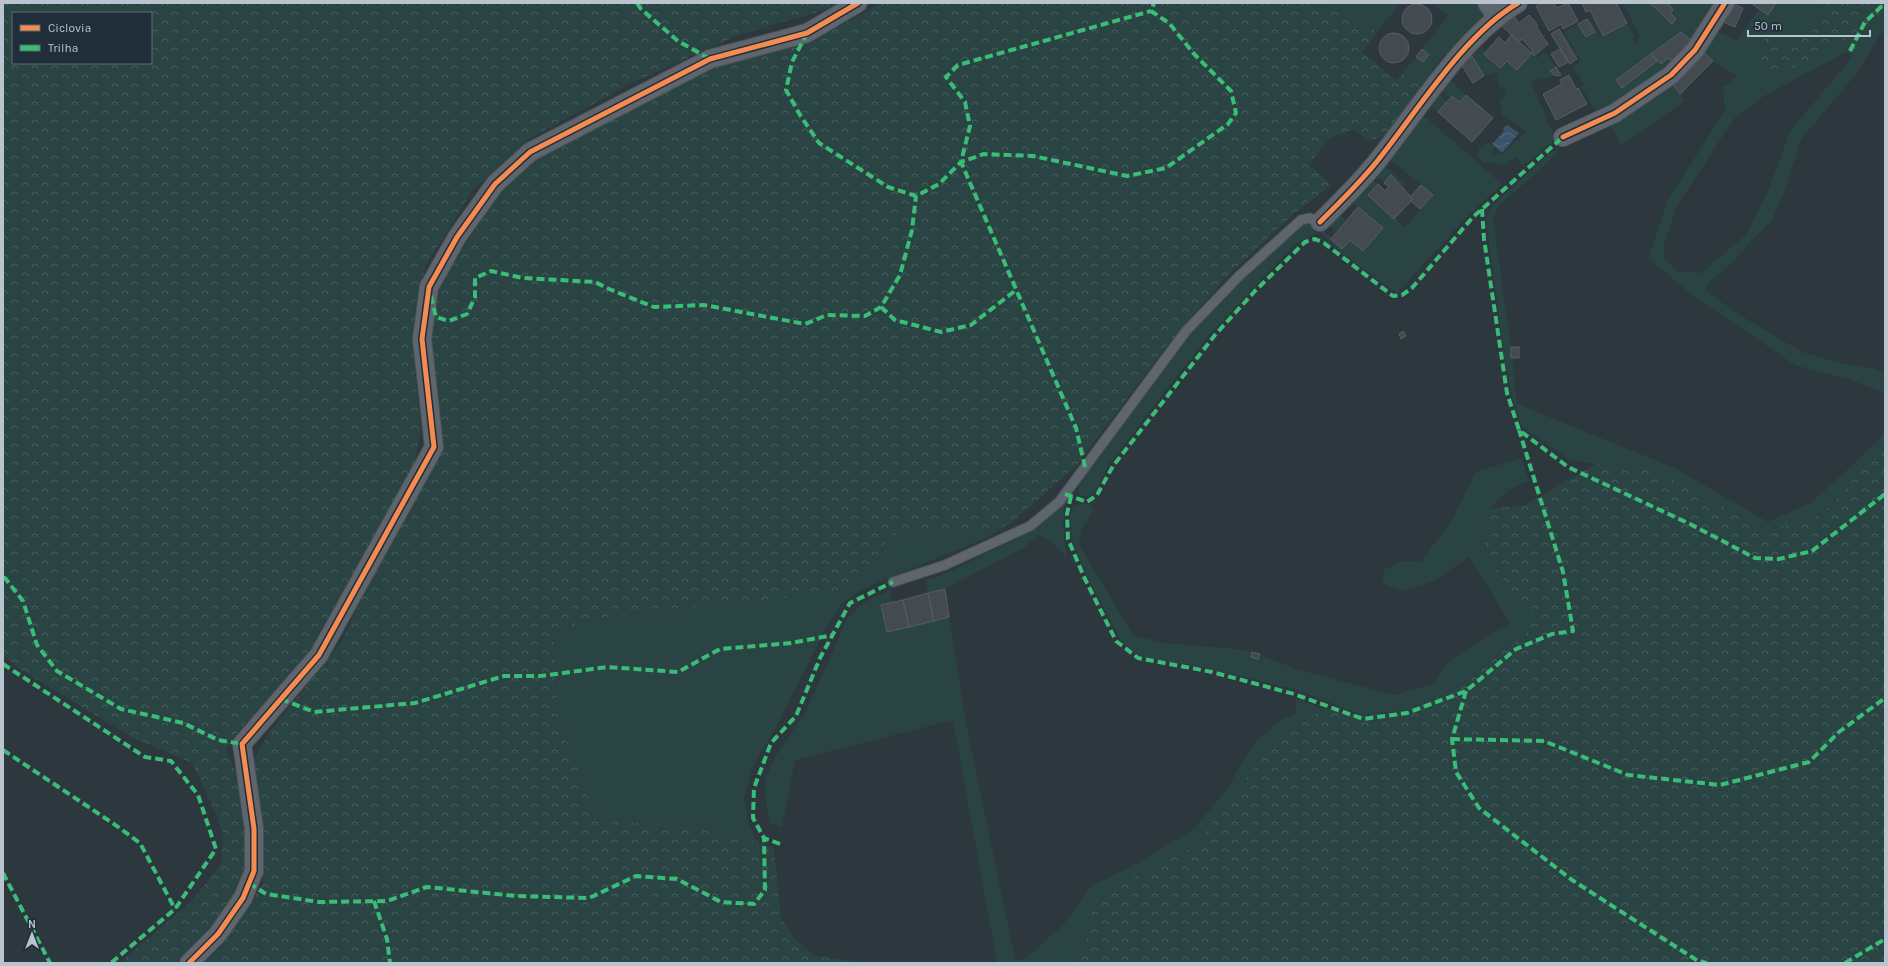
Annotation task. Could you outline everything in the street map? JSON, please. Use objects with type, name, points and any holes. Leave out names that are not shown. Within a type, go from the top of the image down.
[{"type":"street","points":[[189,963],[218,934],[243,898],[254,871],[254,829],[242,744],[319,655],[434,447],[422,339],[428,288],[457,237],[495,184],[530,152],[710,59],[807,33],[858,3]]},
{"type":"street","points":[[1320,222],[1352,190],[1381,156],[1439,80],[1472,41],[1492,10],[1518,3]]},
{"type":"street","points":[[1563,137],[1615,113],[1671,75],[1695,50],[1726,3]]},
{"type":"lane","points":[[893,582],[945,565],[1036,522],[1059,502],[1186,331],[1238,276],[1301,220],[1310,218],[1320,222]]},
{"type":"green space","points":[[3,3],[838,3],[831,8],[738,35],[634,82],[530,138],[473,190],[425,267],[415,308],[415,374],[421,429],[414,465],[300,666],[241,728],[226,749],[243,790],[246,833],[244,876],[218,923],[179,963],[120,963],[192,901],[221,864],[223,834],[216,814],[192,763],[131,737],[20,669],[3,655]]},
{"type":"green space","points":[[881,3],[1307,3],[1352,17],[1377,32],[1362,53],[1397,80],[1402,74],[1421,87],[1385,135],[1369,141],[1354,129],[1330,138],[1309,164],[1331,185],[1295,213],[1225,278],[1165,348],[1076,466],[1010,524],[977,534],[921,529],[887,537],[873,571],[832,593],[689,607],[580,621],[554,639],[558,718],[598,820],[652,824],[732,834],[774,848],[781,918],[795,939],[815,956],[870,963],[204,963],[222,946],[263,884],[254,782],[255,758],[269,733],[341,642],[383,555],[428,476],[439,438],[440,416],[428,331],[442,280],[499,194],[543,153],[715,65],[833,30]]},
{"type":"green space","points":[[1307,3],[1400,3],[1377,32],[1352,17]]},
{"type":"green space","points":[[1432,3],[1480,3],[1485,14],[1481,24],[1438,61],[1421,87],[1402,74],[1416,57],[1423,62],[1429,56],[1422,49],[1448,16]]},
{"type":"green space","points":[[1623,3],[1650,3],[1672,24],[1676,19],[1670,13],[1673,10],[1668,3],[1720,3],[1695,44],[1681,32],[1616,81],[1622,88],[1657,61],[1661,64],[1668,58],[1675,64],[1610,109],[1596,111],[1581,87],[1585,85],[1573,68],[1581,61],[1564,32],[1578,24],[1586,37],[1595,32],[1587,19],[1589,17],[1601,37],[1627,23],[1635,37],[1632,38],[1636,45],[1638,44],[1636,39],[1640,37]]},
{"type":"green space","points":[[1776,3],[1825,3],[1809,36],[1786,48],[1769,36],[1770,79],[1849,37],[1850,44],[1846,52],[1764,96],[1736,116],[1678,204],[1664,245],[1664,257],[1677,271],[1701,273],[1746,235],[1769,189],[1790,131],[1844,67],[1874,19],[1885,10],[1885,30],[1856,74],[1801,139],[1783,195],[1772,220],[1729,265],[1707,285],[1705,291],[1748,320],[1802,352],[1840,363],[1872,368],[1885,373],[1885,393],[1848,379],[1795,365],[1693,296],[1648,258],[1668,199],[1725,111],[1723,86],[1730,84],[1737,76],[1713,61],[1703,52],[1715,30],[1737,41],[1759,9]]},
{"type":"green space","points":[[1825,3],[1885,3],[1885,10],[1874,20],[1852,54],[1846,52],[1850,44],[1849,37],[1770,80],[1761,60],[1760,43],[1769,36],[1786,48],[1809,36]]},
{"type":"green space","points":[[1482,48],[1486,52],[1484,54],[1500,68],[1507,61],[1517,70],[1532,53],[1537,58],[1546,52],[1556,67],[1550,71],[1556,76],[1531,81],[1555,139],[1523,166],[1516,157],[1506,164],[1483,162],[1478,157],[1479,148],[1485,143],[1492,144],[1496,147],[1493,149],[1493,154],[1503,154],[1527,131],[1502,115],[1500,99],[1506,96],[1505,87],[1500,88],[1496,72],[1484,76],[1472,56]]},
{"type":"green space","points":[[1449,78],[1466,95],[1460,102],[1452,96],[1450,98],[1441,89]]},
{"type":"green space","points":[[1672,83],[1685,101],[1621,145],[1609,123]]},
{"type":"green space","points":[[1439,93],[1447,102],[1438,112],[1430,105]]},
{"type":"green space","points":[[1423,115],[1502,184],[1464,220],[1397,293],[1340,252],[1320,232],[1323,229],[1342,249],[1350,240],[1363,251],[1383,228],[1350,200],[1370,178],[1378,184],[1368,195],[1405,227],[1433,195],[1388,158]]},
{"type":"green space","points":[[1557,150],[1558,153],[1498,207],[1493,218],[1511,347],[1517,404],[1675,468],[1768,522],[1812,502],[1876,443],[1885,429],[1884,447],[1830,506],[1810,520],[1765,530],[1648,466],[1596,464],[1569,459],[1522,427],[1513,400],[1505,362],[1486,220],[1492,206],[1552,151]]},
{"type":"green space","points":[[1382,164],[1406,184],[1404,188],[1391,176],[1384,183],[1373,174]]},
{"type":"green space","points":[[1338,212],[1346,221],[1336,232],[1328,224]]},
{"type":"green space","points":[[1310,223],[1320,232],[1295,244],[1209,335],[1109,464],[1096,491],[1089,497],[1079,495],[1078,484],[1190,333],[1244,278],[1301,226]]},
{"type":"green space","points":[[1885,445],[1885,963],[1077,963],[1084,952],[1090,915],[1110,889],[1196,845],[1277,738],[1324,709],[1352,714],[1375,715],[1403,710],[1430,701],[1456,688],[1526,635],[1530,613],[1519,602],[1484,554],[1490,509],[1525,505],[1596,464],[1648,466],[1765,530],[1810,520],[1830,506]]},
{"type":"green space","points":[[1521,458],[1529,481],[1510,489],[1490,509],[1484,554],[1519,602],[1530,613],[1526,635],[1508,646],[1467,680],[1438,697],[1404,710],[1361,715],[1297,690],[1213,670],[1139,656],[1121,641],[1087,576],[1072,540],[1070,517],[1073,507],[1082,504],[1091,505],[1094,510],[1081,531],[1079,545],[1133,635],[1163,643],[1239,649],[1252,652],[1299,670],[1394,695],[1432,684],[1451,659],[1510,623],[1469,557],[1432,582],[1401,591],[1383,584],[1384,570],[1400,562],[1421,561],[1451,522],[1476,472]]},
{"type":"green space","points":[[1063,502],[1066,502],[1064,530],[1067,558],[1048,539],[1038,535],[1025,547],[945,589],[928,593],[926,580],[957,568],[1028,532],[1047,519]]},
{"type":"green space","points":[[1010,524],[986,538],[883,580],[858,592],[841,604],[825,630],[775,729],[754,764],[744,797],[749,826],[758,843],[732,834],[598,820],[558,718],[554,639],[580,621],[689,607],[873,571],[887,537],[921,529],[977,534]]},
{"type":"green space","points":[[890,590],[891,602],[881,605],[887,631],[949,617],[965,718],[1015,959],[1024,960],[1063,925],[1091,886],[1129,868],[1194,829],[1226,790],[1254,743],[1282,719],[1297,713],[1295,698],[1324,709],[1277,738],[1251,782],[1196,845],[1110,889],[1090,915],[1084,952],[1077,963],[997,963],[953,720],[795,760],[782,828],[769,823],[764,781],[777,754],[806,711],[848,617],[864,602]]},
{"type":"water","points":[[1507,125],[1519,133],[1502,153],[1492,144],[1504,131],[1503,128]]},
{"type":"building","points":[[1543,3],[1554,3],[1557,8],[1568,3],[1578,21],[1563,29],[1561,24],[1549,31],[1536,6]]},
{"type":"building","points":[[1582,3],[1616,3],[1627,23],[1603,36],[1590,10],[1586,12]]},
{"type":"building","points":[[1650,3],[1668,3],[1673,10],[1670,13],[1676,19],[1672,24]]},
{"type":"building","points":[[1731,3],[1743,8],[1735,27],[1721,21]]},
{"type":"building","points":[[1751,3],[1776,3],[1768,15]]},
{"type":"building","points":[[1417,4],[1428,8],[1432,19],[1428,30],[1417,34],[1406,30],[1402,19],[1406,8]]},
{"type":"building","points":[[1513,15],[1519,23],[1529,15],[1537,24],[1537,28],[1548,44],[1534,56],[1532,53],[1533,51],[1522,39],[1519,42],[1501,25]]},
{"type":"building","points":[[1587,19],[1595,32],[1586,37],[1578,24]]},
{"type":"building","points":[[1559,29],[1577,59],[1570,64],[1551,34]]},
{"type":"building","points":[[1681,32],[1695,44],[1675,64],[1668,58],[1661,64],[1651,54]]},
{"type":"building","points":[[1394,33],[1405,37],[1409,48],[1405,59],[1394,63],[1383,59],[1379,48],[1383,37]]},
{"type":"building","points":[[1511,35],[1532,53],[1517,70],[1507,61],[1500,68],[1484,54],[1499,37],[1505,43]]},
{"type":"building","points":[[1422,49],[1429,55],[1423,62],[1416,57]]},
{"type":"building","points":[[1560,49],[1568,62],[1559,67],[1551,54]]},
{"type":"building","points":[[1703,52],[1713,61],[1680,94],[1672,83]]},
{"type":"building","points":[[1651,54],[1657,61],[1622,88],[1616,80]]},
{"type":"building","points":[[1472,56],[1484,76],[1473,83],[1461,64]]},
{"type":"building","points":[[1556,67],[1561,75],[1556,76],[1550,71]]},
{"type":"building","points":[[1569,75],[1576,89],[1578,88],[1587,104],[1556,120],[1543,94],[1562,84],[1560,80]]},
{"type":"building","points":[[1466,95],[1493,118],[1472,142],[1438,112],[1452,96],[1460,102]]},
{"type":"building","points":[[1391,175],[1413,199],[1394,219],[1368,195],[1378,184],[1385,191],[1389,187],[1384,183]]},
{"type":"building","points":[[1421,185],[1433,195],[1420,209],[1411,201],[1413,199],[1410,197]]},
{"type":"building","points":[[1358,207],[1383,228],[1363,251],[1350,240],[1342,249],[1331,239]]},
{"type":"building","points":[[1403,331],[1406,336],[1401,339],[1399,334]]},
{"type":"building","points":[[1511,347],[1519,347],[1519,358],[1511,358]]},
{"type":"building","points":[[945,589],[949,617],[934,621],[928,593]]},
{"type":"building","points":[[928,593],[934,621],[909,627],[903,600]]},
{"type":"building","points":[[903,600],[909,627],[887,632],[881,605]]},
{"type":"building","points":[[1252,652],[1260,654],[1258,659],[1251,657]]},
{"type":"marked path","points":[[637,3],[641,9],[678,41],[710,59]]},
{"type":"marked path","points":[[807,33],[792,62],[786,90],[800,115],[819,143],[888,187],[916,196],[939,184],[961,162],[984,154],[1033,156],[1127,176],[1166,168],[1228,124],[1236,113],[1231,91],[1195,55],[1169,23],[1151,11],[1154,3]]},
{"type":"marked path","points":[[1850,51],[1865,22],[1885,3]]},
{"type":"marked path","points":[[1085,467],[1076,428],[961,162],[970,126],[965,102],[946,77],[958,65],[1151,11]]},
{"type":"marked path","points":[[1065,494],[1087,502],[1097,495],[1113,466],[1215,335],[1255,291],[1305,242],[1315,239],[1324,243],[1393,296],[1402,295],[1412,288],[1473,217],[1563,137]]},
{"type":"marked path","points":[[431,296],[436,317],[449,321],[467,314],[475,297],[475,278],[491,271],[523,278],[595,282],[654,307],[704,305],[805,324],[827,315],[865,316],[881,307],[900,275],[912,230],[916,196]]},
{"type":"marked path","points":[[1482,209],[1484,239],[1507,393],[1519,430],[1568,467],[1690,524],[1755,558],[1779,559],[1812,551],[1885,494]]},
{"type":"marked path","points":[[881,307],[895,320],[941,332],[971,325],[1016,290]]},
{"type":"marked path","points":[[1071,496],[1067,514],[1068,539],[1084,577],[1116,641],[1138,658],[1212,672],[1294,694],[1363,719],[1407,713],[1466,691],[1516,649],[1552,634],[1573,631],[1563,572],[1519,430]]},
{"type":"marked path","points":[[3,578],[5,578],[23,601],[37,645],[57,671],[121,709],[183,723],[218,740],[242,744]]},
{"type":"marked path","points":[[780,844],[764,838],[753,818],[754,788],[771,743],[796,716],[820,658],[850,603],[893,582]]},
{"type":"marked path","points":[[281,699],[314,712],[415,703],[504,676],[541,676],[607,667],[678,672],[720,649],[791,643],[833,635]]},
{"type":"marked path","points":[[3,664],[145,757],[171,761],[198,795],[216,849],[175,909],[111,963]]},
{"type":"marked path","points":[[1466,691],[1452,739],[1456,772],[1479,808],[1572,880],[1698,961],[1707,963]]},
{"type":"marked path","points":[[1452,739],[1544,741],[1628,775],[1720,785],[1809,762],[1839,732],[1885,698]]},
{"type":"marked path","points":[[3,750],[140,843],[175,909]]},
{"type":"marked path","points":[[249,883],[266,894],[319,902],[387,901],[427,887],[516,896],[589,898],[636,876],[677,879],[721,902],[754,904],[765,890],[764,838]]},
{"type":"marked path","points":[[3,873],[50,963]]},
{"type":"marked path","points":[[374,901],[387,939],[390,963]]},
{"type":"marked path","points":[[1845,963],[1885,939]]},
{"type":"cycle path","points":[[189,963],[218,934],[243,898],[254,871],[254,829],[242,744],[319,655],[434,447],[422,339],[429,287],[457,237],[495,184],[530,152],[710,59],[807,33],[858,3]]},
{"type":"cycle path","points":[[1320,222],[1375,164],[1444,73],[1462,52],[1498,16],[1518,3]]},
{"type":"cycle path","points":[[1563,137],[1615,113],[1671,75],[1695,50],[1725,3]]}]
